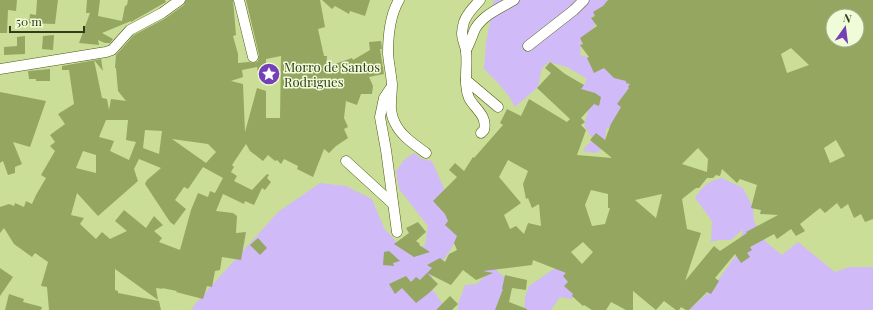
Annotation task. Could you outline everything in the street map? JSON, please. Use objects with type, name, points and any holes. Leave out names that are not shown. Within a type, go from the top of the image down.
[{"type":"street","points":[[0,69],[112,50],[130,30],[162,13],[180,0]]},
{"type":"street","points":[[239,0],[253,57]]},
{"type":"street","points":[[399,0],[395,7],[390,30],[388,53],[392,85],[390,107],[396,126],[407,138],[426,153]]},
{"type":"street","points":[[480,0],[467,15],[462,32],[466,50],[466,80],[469,98],[478,109],[484,121],[484,130],[481,133]]},
{"type":"street","points":[[466,50],[476,28],[481,22],[490,14],[514,0]]},
{"type":"street","points":[[528,46],[574,10],[584,0]]},
{"type":"street","points":[[466,80],[498,107]]},
{"type":"street","points":[[392,85],[384,98],[380,117],[397,232]]},
{"type":"street","points":[[346,161],[393,204]]},
{"type":"shaded area","points":[[495,0],[614,0],[581,44],[580,55],[602,61],[631,80],[629,94],[612,126],[606,129],[605,147],[596,153],[583,151],[593,140],[584,125],[588,112],[588,104],[573,92],[581,85],[585,84],[587,79],[567,67],[549,62],[542,68],[538,87],[515,107],[497,82],[484,69],[486,44],[493,3]]},
{"type":"shaded area","points":[[414,153],[422,159],[432,161],[456,216],[464,227],[428,283],[447,310],[191,310],[278,212],[320,183],[346,186],[372,199],[384,228],[402,248],[425,246],[428,226],[399,189],[396,171],[404,160]]},
{"type":"shaded area","points":[[722,178],[743,188],[753,207],[754,221],[766,242],[782,255],[798,242],[835,272],[849,267],[873,267],[873,310],[689,310],[711,290],[737,254],[743,229],[731,240],[711,242],[712,221],[695,198],[706,185]]},
{"type":"shaded area","points":[[486,256],[498,272],[507,279],[502,310],[458,310],[458,304],[465,285],[477,284],[485,276],[478,266]]},
{"type":"shaded area","points":[[558,266],[566,273],[579,292],[571,299],[560,297],[551,310],[524,310],[525,297],[529,286]]},
{"type":"building","points":[[0,0],[17,0],[16,11],[8,10],[7,33],[0,33]]},
{"type":"building","points":[[37,0],[58,0],[55,24],[29,23],[30,14],[36,15]]},
{"type":"building","points":[[87,0],[100,0],[98,16],[122,21],[125,6],[127,5],[128,0],[165,0],[166,2],[131,22],[102,33],[113,39],[110,43],[105,43],[98,40],[99,45],[79,43],[90,13],[86,13]]},
{"type":"building","points":[[186,0],[233,0],[236,35],[233,36],[238,54],[238,63],[254,63],[258,61],[259,55],[246,0],[320,0],[325,27],[318,29],[324,56],[327,56],[326,67],[352,58],[353,60],[370,50],[369,42],[381,41],[382,49],[380,49],[384,74],[369,77],[373,86],[372,94],[361,94],[357,105],[346,101],[344,118],[348,127],[344,129],[348,138],[329,153],[324,149],[313,177],[297,169],[298,166],[284,159],[281,164],[268,155],[263,161],[250,151],[246,144],[232,165],[234,167],[231,172],[237,176],[234,181],[252,190],[267,174],[269,175],[267,178],[271,182],[265,190],[262,188],[254,205],[245,201],[244,204],[223,194],[216,211],[233,213],[237,216],[236,233],[246,232],[241,260],[222,257],[220,270],[215,271],[212,287],[207,286],[203,299],[176,292],[177,291],[156,288],[158,300],[115,269],[115,290],[118,291],[118,293],[159,301],[161,310],[49,310],[47,287],[41,286],[48,262],[35,253],[32,257],[14,244],[4,228],[0,233],[0,207],[9,204],[14,206],[15,203],[24,207],[26,201],[32,204],[46,178],[41,175],[55,151],[50,146],[55,142],[50,135],[65,124],[58,114],[74,104],[69,70],[62,70],[62,66],[94,60],[102,98],[107,99],[109,110],[111,99],[126,101],[118,91],[115,68],[116,55],[134,35],[166,18],[184,5]],"holes":[[[281,56],[280,118],[266,118],[266,91],[257,88],[245,132],[243,84],[231,81],[243,77],[242,70],[257,67],[258,72],[266,69],[266,59]],[[106,120],[128,120],[126,140],[136,142],[129,160],[110,151],[114,141],[99,137]],[[145,130],[162,131],[159,154],[143,148]],[[172,139],[208,144],[216,152],[206,163]],[[83,151],[96,155],[96,173],[76,168]],[[139,159],[161,168],[147,180],[145,184],[170,222],[174,225],[186,209],[175,200],[184,187],[188,189],[203,167],[223,178],[215,193],[210,191],[208,197],[198,193],[191,210],[180,250],[159,242],[162,238],[154,231],[163,225],[154,216],[146,228],[124,210],[115,221],[127,231],[110,239],[102,232],[96,239],[80,224],[84,218],[71,215],[77,193],[98,216],[138,181],[134,169]]]},
{"type":"building","points":[[322,0],[370,0],[365,16],[350,11],[349,14],[335,6],[332,9]]},
{"type":"building","points":[[608,0],[873,0],[873,219],[865,222],[861,214],[854,218],[848,204],[841,209],[837,203],[825,213],[820,208],[800,224],[805,231],[796,236],[791,229],[777,239],[774,234],[750,247],[752,250],[747,253],[750,257],[741,263],[735,254],[715,278],[719,281],[711,294],[707,292],[689,310],[681,307],[679,310],[676,310],[664,301],[656,310],[633,291],[633,310],[626,310],[611,302],[606,310],[592,310],[584,305],[583,306],[564,286],[568,282],[563,276],[566,273],[533,260],[532,265],[483,271],[493,273],[476,280],[463,270],[451,285],[427,273],[432,268],[427,265],[440,258],[445,262],[449,254],[457,250],[454,243],[457,236],[445,225],[448,221],[445,214],[433,201],[457,177],[449,170],[455,163],[464,171],[473,157],[474,158],[503,125],[500,123],[507,109],[521,116],[529,99],[567,122],[570,119],[537,88],[551,73],[545,68],[550,62],[565,74],[584,85],[581,89],[595,93],[601,97],[599,106],[594,104],[581,118],[585,122],[581,125],[586,130],[577,155],[612,158],[590,140],[596,133],[605,140],[611,124],[621,107],[617,104],[629,88],[628,87],[630,84],[626,83],[626,81],[614,78],[604,68],[594,73],[587,58],[589,57],[580,45],[583,44],[580,38],[597,26],[591,18],[595,16],[593,12],[603,6]],"holes":[[[791,48],[809,65],[787,73],[781,54]],[[836,140],[845,156],[830,163],[824,148]],[[698,148],[708,159],[707,172],[682,164]],[[508,160],[528,171],[523,184],[526,199],[528,198],[532,208],[539,204],[541,226],[528,223],[524,234],[516,226],[510,229],[504,215],[521,203],[499,177]],[[722,169],[737,183],[740,179],[757,185],[751,208],[761,210],[760,214],[778,215],[746,232],[747,233],[720,251],[714,246],[685,281],[701,233],[687,229],[682,199],[696,188],[699,188],[707,178],[713,178],[716,175],[720,176]],[[591,190],[608,194],[608,208],[610,208],[605,224],[592,226],[585,205]],[[662,194],[656,218],[635,200]],[[583,242],[593,252],[582,264],[571,252]]]},
{"type":"building","points":[[54,35],[53,50],[42,49],[43,36]]},
{"type":"building","points":[[25,36],[25,54],[4,55],[4,47],[17,46],[17,37]]},
{"type":"building","points":[[101,59],[103,71],[94,60]]},
{"type":"building","points":[[50,69],[50,81],[36,81],[36,79],[29,79],[28,71]]},
{"type":"building","points":[[0,92],[46,101],[30,147],[13,142],[22,164],[15,167],[15,173],[8,175],[3,161],[0,163]]},
{"type":"building","points":[[418,222],[426,232],[416,241],[420,244],[419,245],[430,252],[414,257],[394,244],[409,233],[406,228]]},
{"type":"building","points":[[258,238],[267,248],[260,255],[250,245]]},
{"type":"building","points":[[389,251],[400,261],[393,263],[394,266],[383,265],[384,252]]},
{"type":"building","points":[[0,268],[13,277],[0,296]]},
{"type":"building","points":[[427,273],[438,284],[416,303],[402,288],[395,294],[389,284],[406,276],[411,282],[416,277],[420,280]]},
{"type":"building","points":[[505,275],[527,280],[526,290],[512,288],[509,302],[527,310],[495,310],[503,289]]},
{"type":"building","points":[[9,294],[24,299],[23,302],[42,307],[41,310],[5,310]]},
{"type":"building","points":[[450,296],[458,304],[452,310],[436,310]]},
{"type":"place","name":"Morro de Santos Rodrigues","points":[[269,74]]}]
